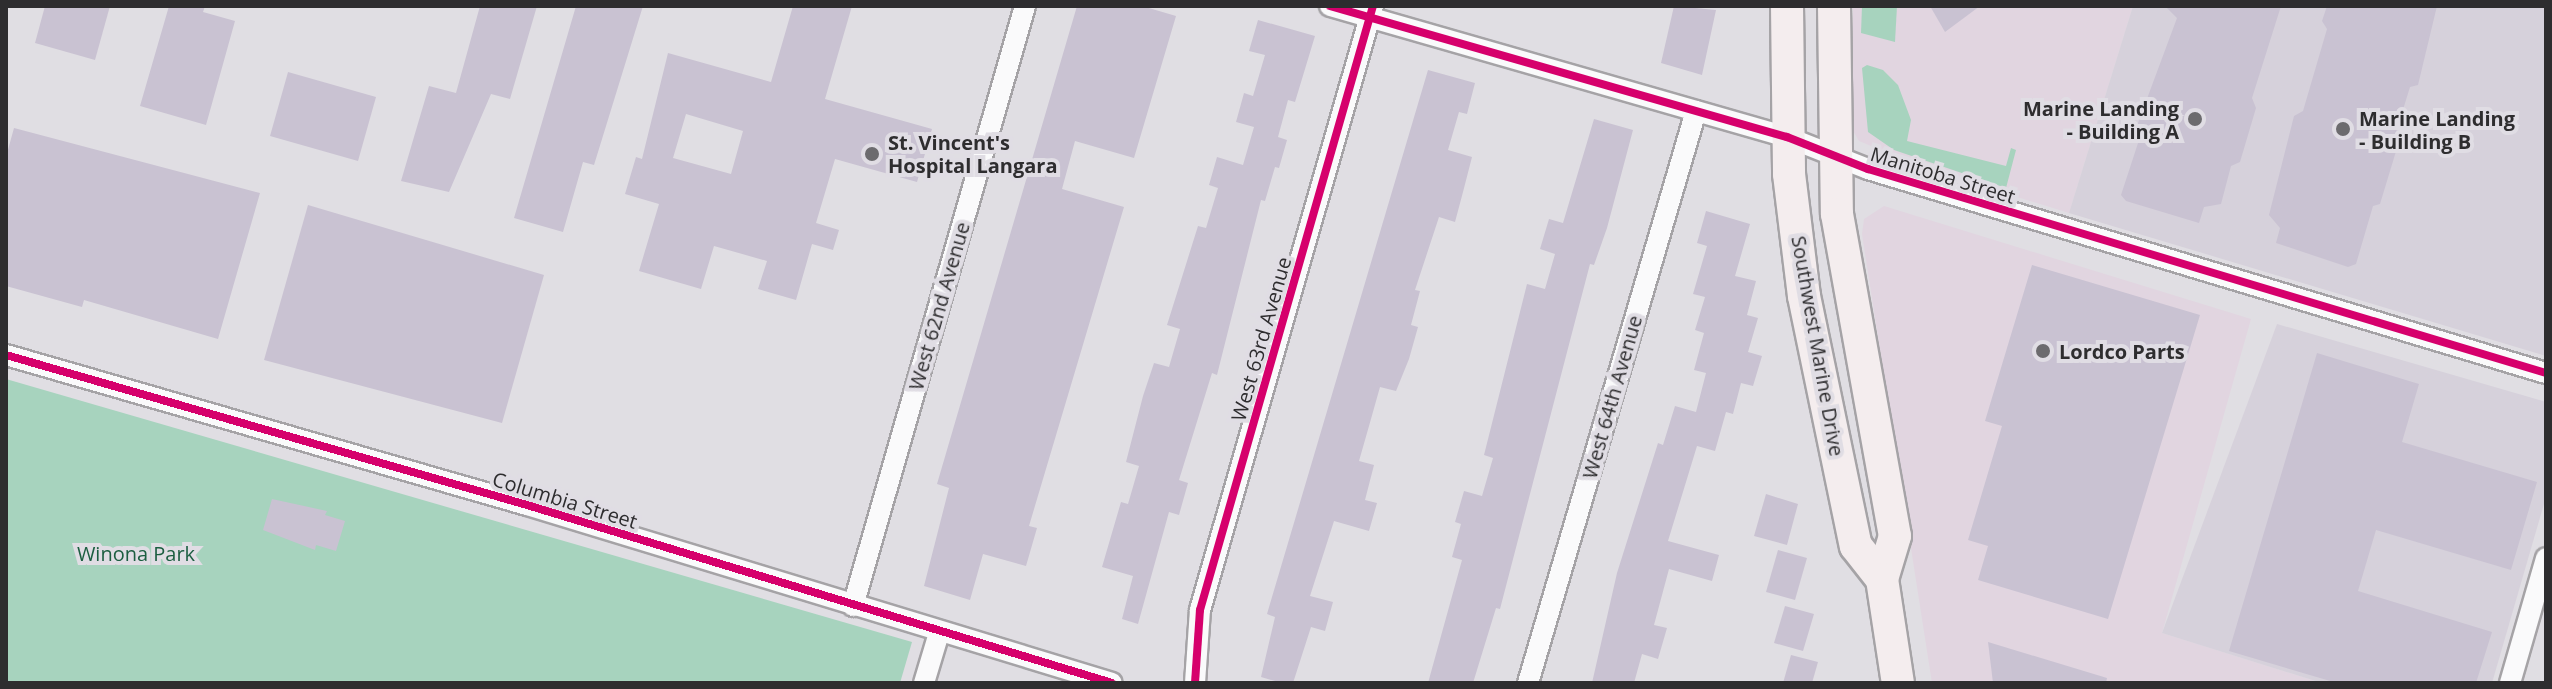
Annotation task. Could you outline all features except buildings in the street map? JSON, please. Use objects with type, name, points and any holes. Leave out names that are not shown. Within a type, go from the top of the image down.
[{"type":"main road","name":"Southwest Marine Drive","points":[[1787,6],[1787,137],[1804,296],[1856,546],[1882,579]]},
{"type":"main road","name":"Southwest Marine Drive","points":[[1834,6],[1837,214],[1851,307],[1895,536],[1882,579],[1898,683]]},
{"type":"street","name":"West 62nd Avenue","points":[[853,606],[1025,6]]},
{"type":"street","name":"Manitoba Street","points":[[1330,6],[1372,12],[1787,137],[1835,155],[2546,373]]},
{"type":"street","name":"West 63rd Avenue","points":[[1195,683],[1200,610],[1372,12]]},
{"type":"street","name":"West 64th Avenue","points":[[1528,683],[1696,111]]},
{"type":"street","name":"Columbia Street","points":[[6,355],[527,505],[939,633],[1112,683]]},
{"type":"street","points":[[2510,683],[2546,558]]},
{"type":"street","points":[[924,683],[939,633]]},
{"type":"shaded area","points":[[1853,6],[2133,6],[2069,213],[1927,169],[1859,141],[1852,129]]},
{"type":"shaded area","points":[[2133,6],[2546,6],[2546,356],[2069,213]]},
{"type":"shaded area","points":[[1884,206],[2251,319],[2162,633],[2322,683],[1932,683],[1862,234],[1864,219]]},
{"type":"shaded area","points":[[2277,324],[2546,402],[2546,497],[2492,683],[2322,683],[2162,633]]},
{"type":"green space","points":[[1862,6],[1897,6],[1895,42],[1861,33]]},
{"type":"green space","points":[[1867,65],[1883,70],[1898,85],[1911,120],[1907,141],[2006,166],[2011,148],[2016,150],[2006,188],[1894,150],[1868,132],[1862,68]]},
{"type":"green space","name":"Winona Park","points":[[6,379],[912,642],[900,683],[6,683]]},
{"type":"cycle path","points":[[1330,6],[1787,137],[1868,169],[2546,373]]},
{"type":"cycle path","points":[[1195,683],[1200,610],[1373,6]]},
{"type":"cycle path","points":[[6,355],[527,505],[1112,683]]},
{"type":"place","name":"Marine Landing - Building A","points":[[2195,119]]},
{"type":"place","name":"Marine Landing - Building B","points":[[2343,129]]},
{"type":"place","name":"St. Vincent's Hospital Langara","points":[[872,154]]},
{"type":"place","name":"Lordco Parts","points":[[2043,351]]}]
